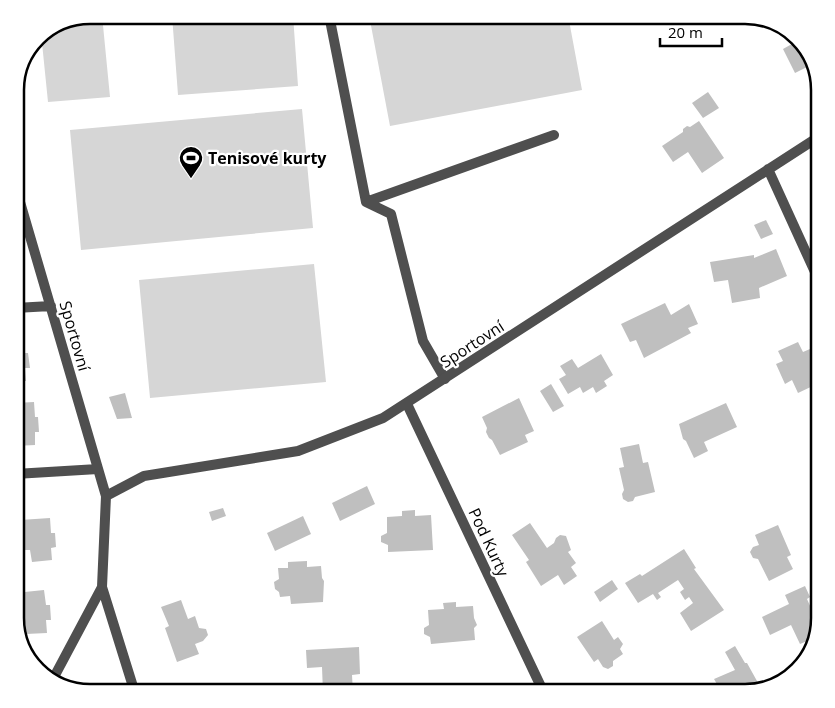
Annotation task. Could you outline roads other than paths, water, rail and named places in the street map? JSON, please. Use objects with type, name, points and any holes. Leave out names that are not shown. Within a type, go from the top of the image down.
[{"type":"street","points":[[331,24],[366,202]]},
{"type":"street","points":[[366,202],[554,134]]},
{"type":"street","name":"Sportovní","points":[[106,496],[144,476],[298,451],[383,418],[811,142]]},
{"type":"street","points":[[768,168],[811,263]]},
{"type":"street","points":[[366,202],[391,214],[423,342],[445,379]]},
{"type":"street","name":"Sportovní","points":[[24,215],[106,496],[102,587],[55,674]]},
{"type":"street","points":[[24,308],[51,306]]},
{"type":"street","name":"Pod Kurty","points":[[407,404],[540,684]]},
{"type":"street","points":[[24,473],[98,469]]},
{"type":"street","points":[[102,587],[133,684]]},
{"type":"place","name":"Tenisové kurty","points":[[191,179]]}]
